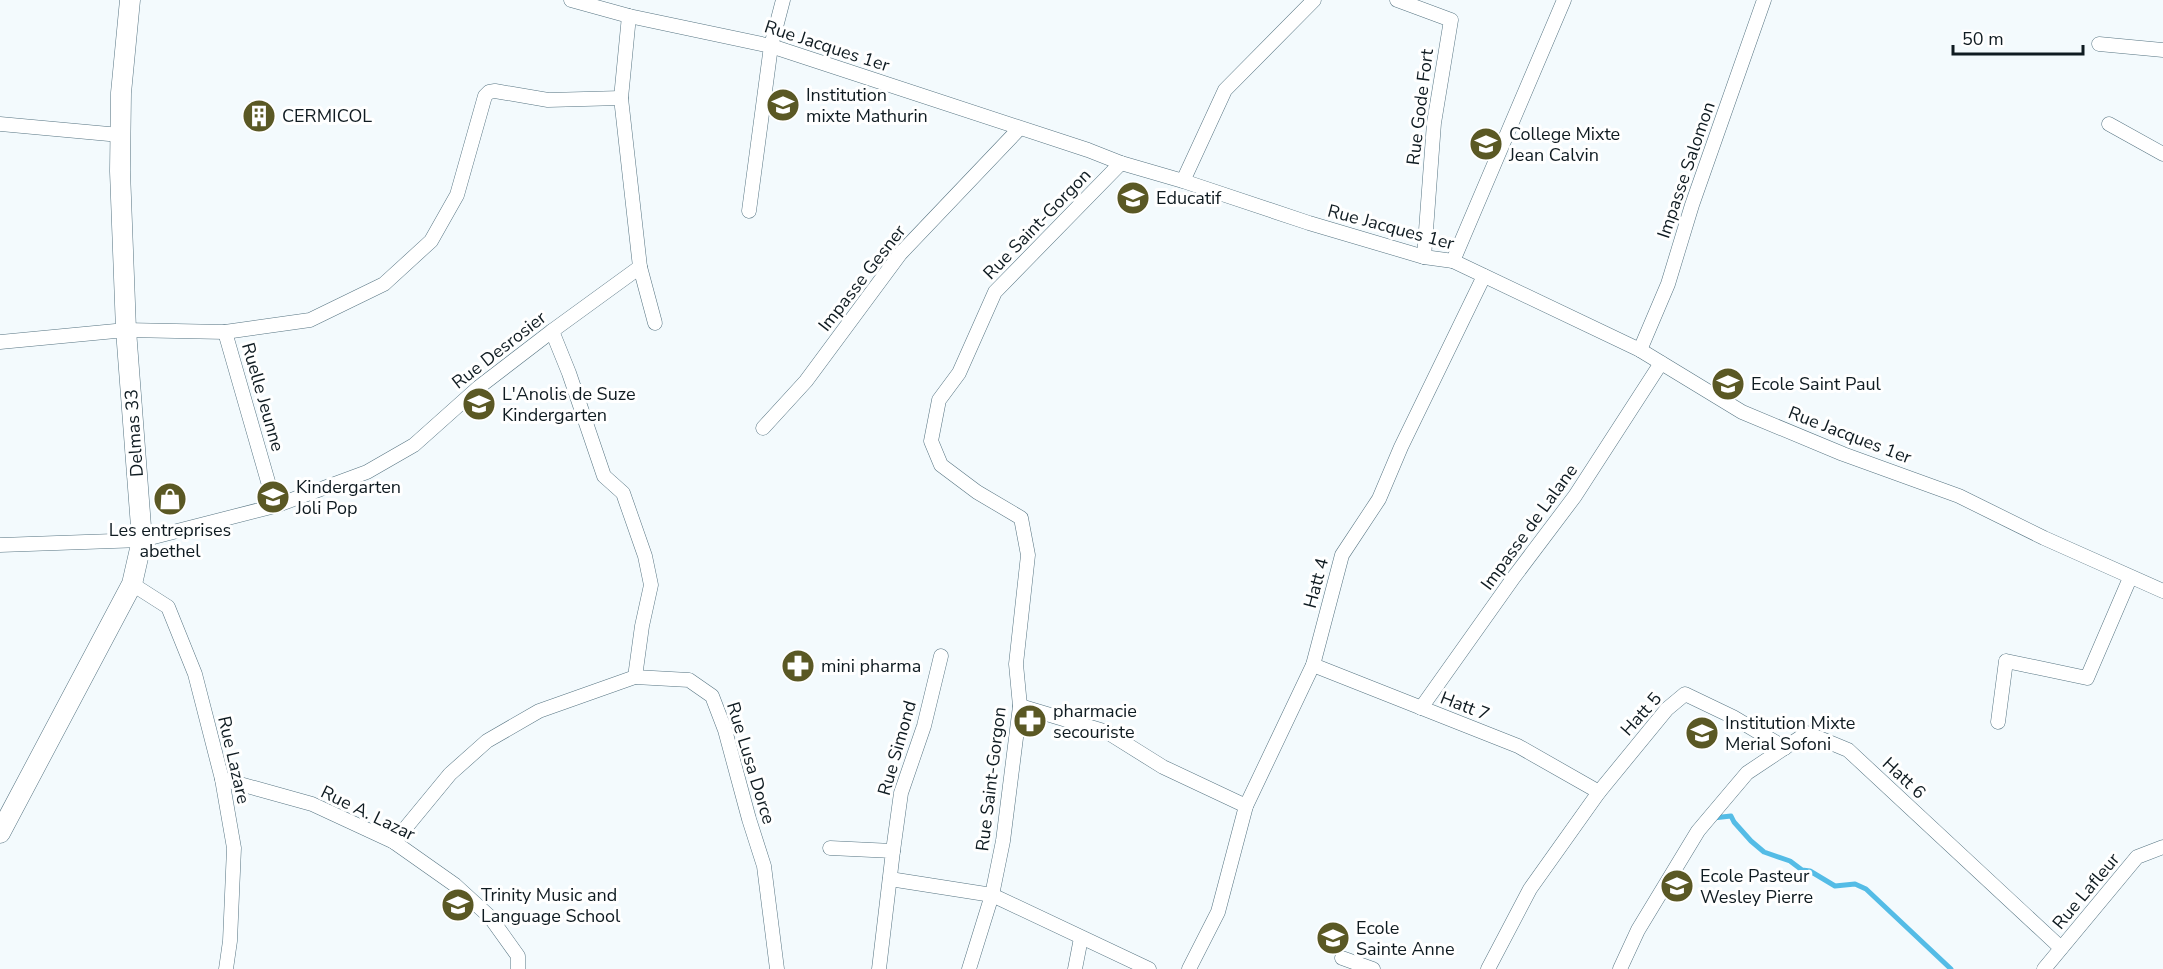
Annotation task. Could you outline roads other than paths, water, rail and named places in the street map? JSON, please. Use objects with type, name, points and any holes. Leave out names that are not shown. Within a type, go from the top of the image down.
[{"type":"main road","name":"Delmas 33","points":[[0,833],[132,584],[142,540],[126,330],[120,171],[121,93],[130,0]]},
{"type":"street","name":"Rue Jacques 1er","points":[[571,0],[629,16],[771,46],[1309,223],[1424,257],[1453,261],[1640,350],[1742,412],[1843,454],[1959,496],[2044,538],[2163,591]]},
{"type":"street","points":[[749,211],[771,46],[783,0]]},
{"type":"street","points":[[1183,181],[1225,90],[1314,0]]},
{"type":"street","name":"Rue Gode Fort","points":[[1397,0],[1450,20],[1434,123],[1424,257]]},
{"type":"street","points":[[1453,261],[1564,0]]},
{"type":"street","name":"Impasse Salomon","points":[[1640,350],[1668,284],[1692,205],[1764,0]]},
{"type":"street","points":[[629,16],[621,98],[640,267],[655,323]]},
{"type":"street","points":[[2099,44],[2163,50]]},
{"type":"street","points":[[0,342],[126,330],[225,332],[310,320],[384,284],[431,241],[457,195],[485,96],[489,92],[548,100],[621,98]]},
{"type":"street","points":[[0,124],[120,135]]},
{"type":"street","points":[[2109,124],[2163,154]]},
{"type":"street","name":"Impasse Gesner","points":[[763,428],[806,381],[900,254],[1019,129]]},
{"type":"street","name":"Rue Saint-Gorgon","points":[[969,969],[992,895],[1003,841],[1020,706],[1016,664],[1028,555],[1021,518],[977,492],[941,465],[931,441],[939,400],[959,373],[995,292],[1121,163]]},
{"type":"street","name":"Rue Desrosier","points":[[0,544],[142,540],[275,506],[367,472],[414,445],[478,387],[640,267]]},
{"type":"street","name":"Hatt 4","points":[[1189,969],[1218,912],[1246,806],[1313,665],[1342,555],[1378,499],[1484,276]]},
{"type":"street","points":[[552,331],[569,373],[604,476],[623,493],[645,556],[651,585],[635,678]]},
{"type":"street","name":"Ruelle Jeunne","points":[[225,332],[275,506]]},
{"type":"street","name":"Impasse de Lalane","points":[[1421,708],[1575,496],[1661,363]]},
{"type":"street","points":[[1998,722],[2006,661],[2086,678],[2130,578]]},
{"type":"street","name":"Rue Lazare","points":[[132,584],[168,608],[195,674],[222,779],[234,848],[230,941],[226,969]]},
{"type":"street","name":"Rue Simond","points":[[879,969],[901,793],[924,726],[941,656]]},
{"type":"street","name":"Hatt 7","points":[[1313,665],[1518,746],[1599,792]]},
{"type":"street","name":"Rue Lusa Dorce","points":[[394,842],[450,774],[487,741],[539,711],[635,678],[688,680],[712,696],[725,730],[764,866],[777,969]]},
{"type":"street","name":"Hatt 5","points":[[1599,792],[1667,709],[1685,694],[1733,717],[1785,748]]},
{"type":"street","points":[[1020,706],[1107,732],[1163,767],[1246,806]]},
{"type":"street","name":"Hatt 6","points":[[1620,969],[1638,930],[1698,831],[1747,773],[1807,734],[1848,750],[2061,948]]},
{"type":"street","name":"Rue A. Lazar","points":[[222,779],[312,804],[394,842],[455,885],[490,917],[518,956],[518,969]]},
{"type":"street","points":[[1488,969],[1530,890],[1599,792]]},
{"type":"street","name":"Rue Lafleur","points":[[2044,969],[2137,857],[2163,847]]},
{"type":"street","points":[[830,848],[893,851]]},
{"type":"street","points":[[890,879],[992,895],[1149,969]]},
{"type":"street","points":[[1076,969],[1081,938]]},
{"type":"street","points":[[1342,958],[1373,969]]},
{"type":"waterway","points":[[1713,818],[1731,816],[1751,841],[1764,852],[1790,861],[1802,870],[1810,871],[1835,886],[1855,884],[1866,889],[1951,969]]},
{"type":"place","name":"Institution mixte Mathurin","points":[[783,105]]},
{"type":"place","name":"CERMICOL","points":[[259,116]]},
{"type":"place","name":"College Mixte Jean Calvin","points":[[1486,144]]},
{"type":"place","name":"Educatif","points":[[1133,198]]},
{"type":"place","name":"Ecole Saint Paul","points":[[1728,384]]},
{"type":"place","name":"L'Anolis de Suze Kindergarten","points":[[479,404]]},
{"type":"place","name":"Kindergarten Joli Pop","points":[[273,497]]},
{"type":"place","name":"Les entreprises abethel","points":[[170,499]]},
{"type":"place","name":"mini pharma","points":[[798,666]]},
{"type":"place","name":"pharmacie secouriste","points":[[1030,721]]},
{"type":"place","name":"Institution Mixte Merial Sofoni","points":[[1702,733]]},
{"type":"place","name":"Ecole Pasteur Wesley Pierre","points":[[1677,886]]},
{"type":"place","name":"Trinity Music and Language School","points":[[458,905]]},
{"type":"place","name":"Ecole Sainte Anne","points":[[1333,938]]}]
